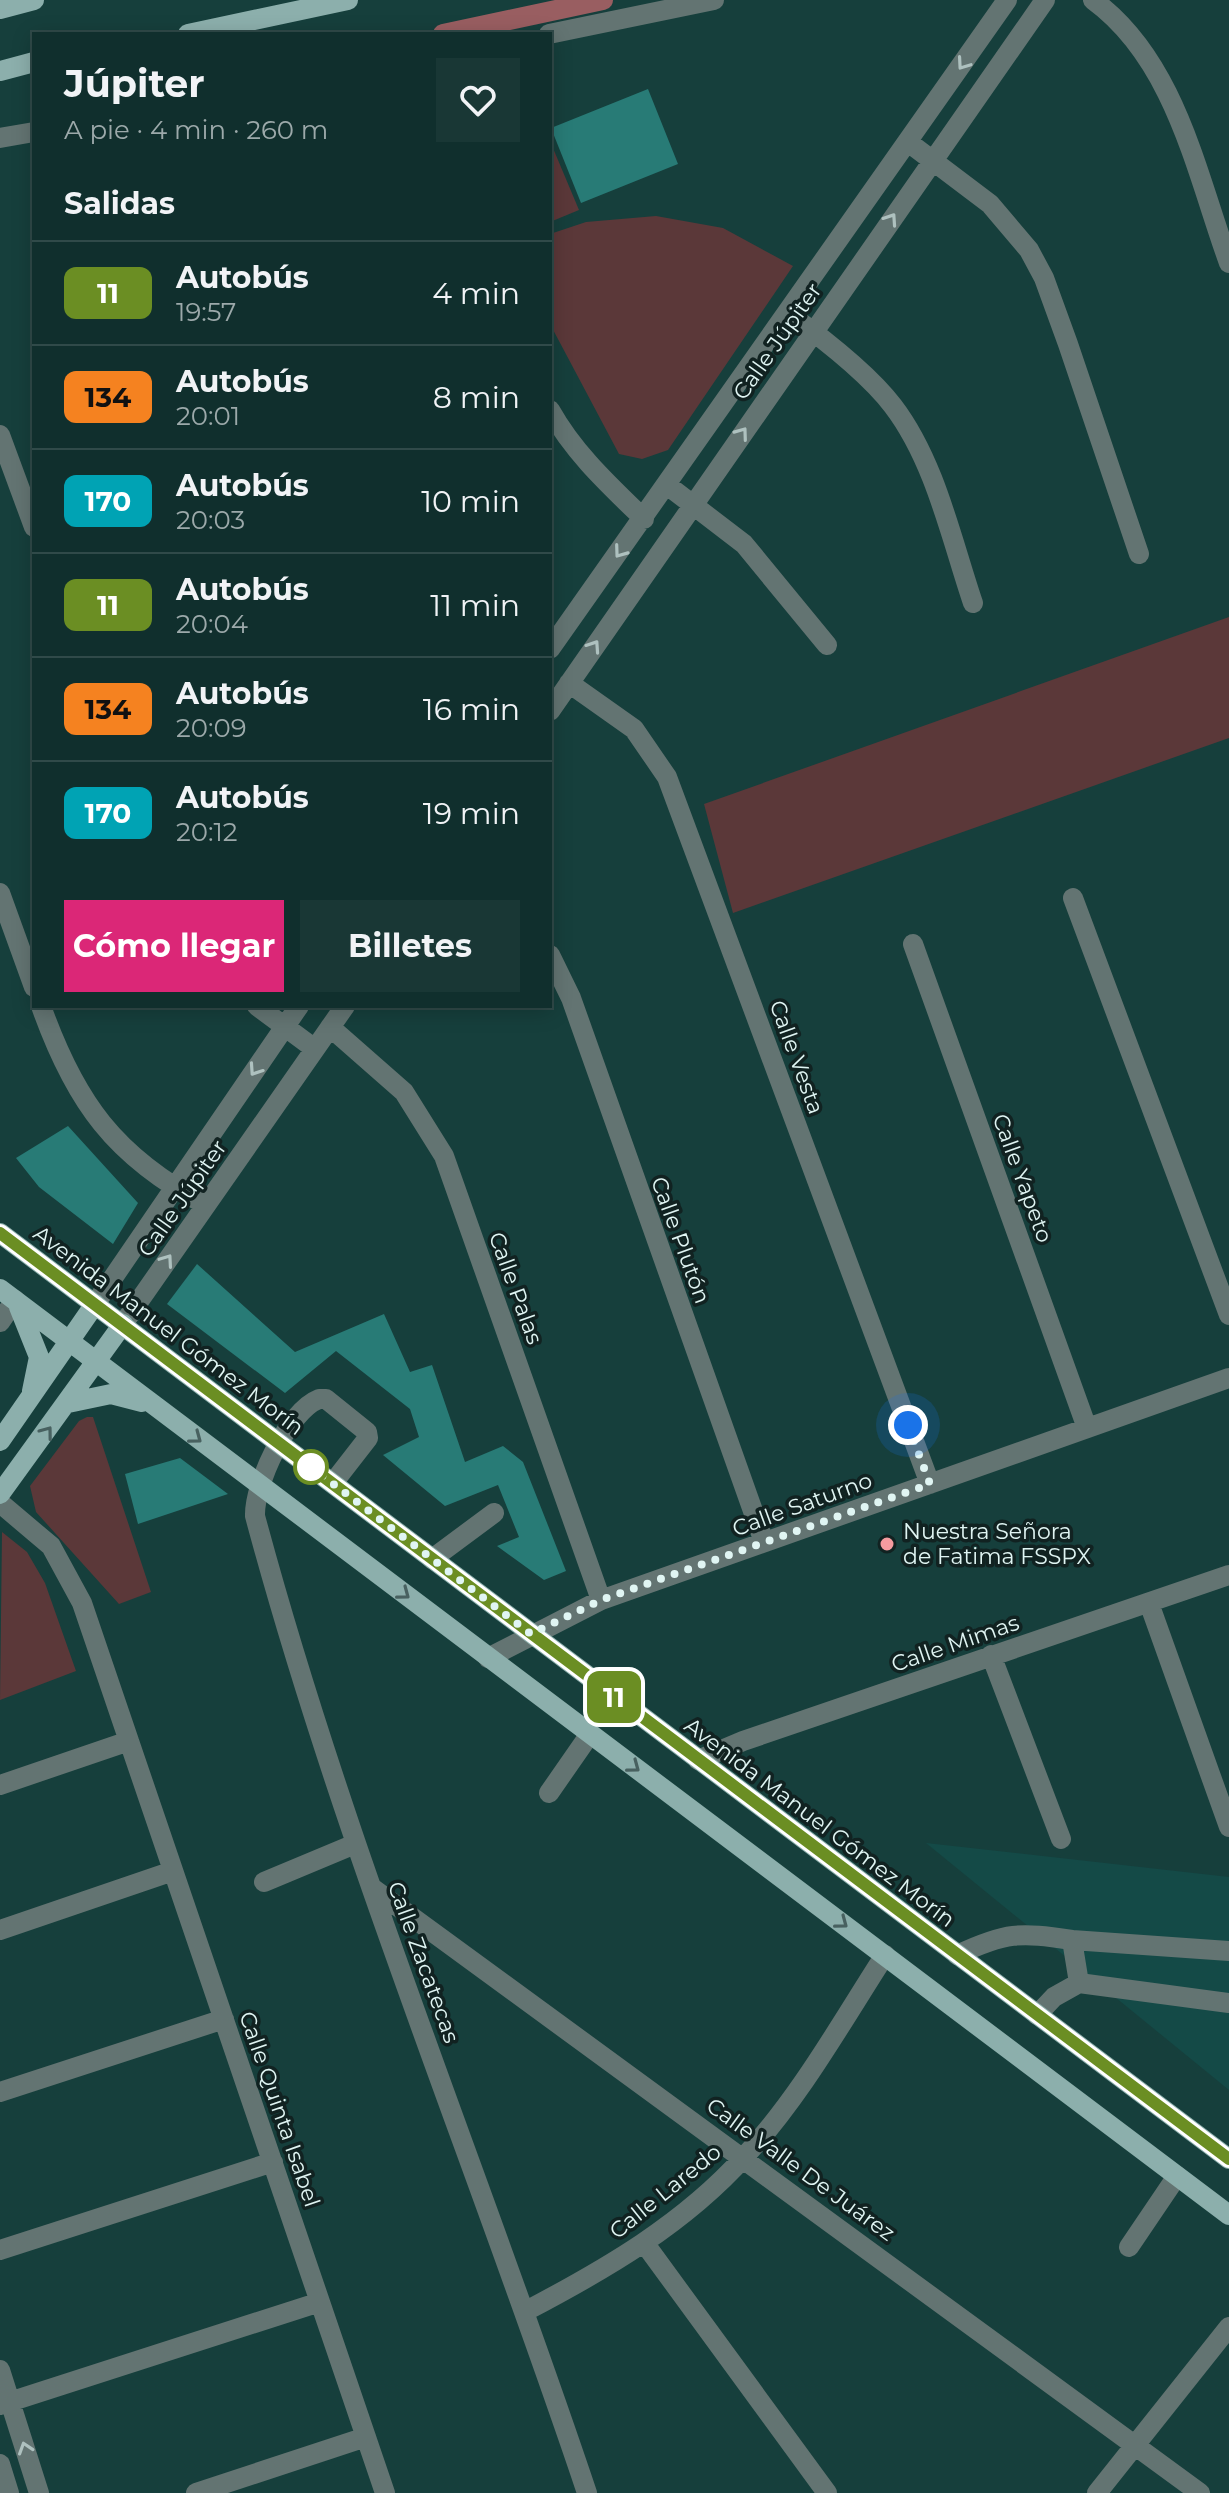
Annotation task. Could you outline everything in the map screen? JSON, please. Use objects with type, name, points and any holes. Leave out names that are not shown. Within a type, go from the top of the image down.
[{"type":"main road","points":[[0,9],[34,0]]},
{"type":"main road","points":[[195,32],[278,8],[348,0]]},
{"type":"main road","points":[[0,71],[32,63]]},
{"type":"main road","name":"Avenida Manuel Gómez Morín","points":[[0,1233],[1229,2159]]},
{"type":"main road","points":[[8,1294],[1229,2215]]},
{"type":"main road","points":[[8,1294],[39,1357],[30,1400]]},
{"type":"main road","name":"Calle Júpiter","points":[[0,1441],[95,1304]]},
{"type":"main road","name":"Calle Júpiter","points":[[0,1494],[123,1324]]},
{"type":"main road","points":[[68,1403],[111,1394],[154,1406]]},
{"type":"street","points":[[552,33],[714,0]]},
{"type":"street","name":"Calle Júpiter","points":[[552,646],[1007,0]]},
{"type":"street","name":"Calle Júpiter","points":[[552,708],[1045,0]]},
{"type":"street","points":[[1093,0],[1112,14],[1133,37],[1165,86],[1229,263]]},
{"type":"street","points":[[0,138],[32,132]]},
{"type":"street","points":[[908,142],[990,204],[1011,227],[1044,278],[1139,554]]},
{"type":"street","points":[[788,313],[814,332],[892,404],[905,424],[921,452],[973,603]]},
{"type":"street","points":[[552,414],[562,431],[598,475],[644,519]]},
{"type":"street","points":[[0,435],[32,522]]},
{"type":"street","points":[[667,485],[728,529],[761,561],[827,645]]},
{"type":"street","name":"Calle Vesta","points":[[569,683],[634,729],[667,777],[930,1484]]},
{"type":"street","points":[[0,893],[32,981]]},
{"type":"street","points":[[1073,898],[1229,1315]]},
{"type":"street","name":"Calle Yapeto","points":[[913,944],[1087,1428]]},
{"type":"street","name":"Calle Plutón","points":[[552,959],[571,998],[764,1542]]},
{"type":"street","points":[[42,1008],[73,1081],[97,1118],[140,1165],[206,1205]]},
{"type":"street","points":[[260,1008],[315,1049]]},
{"type":"street","name":"Calle Júpiter","points":[[95,1304],[298,1008]]},
{"type":"street","name":"Calle Júpiter","points":[[123,1324],[344,1008]]},
{"type":"street","name":"Calle Palas","points":[[330,1027],[404,1092],[444,1156],[601,1600]]},
{"type":"street","points":[[0,1322],[8,1294]]},
{"type":"street","name":"Calle Saturno","points":[[488,1658],[601,1600],[1229,1378]]},
{"type":"street","name":"Calle Zacatecas","points":[[333,1483],[368,1438],[367,1432],[326,1399],[314,1401],[278,1442],[259,1485],[255,1516],[355,1844],[526,2311],[587,2493]]},
{"type":"street","name":"Calle Quinta Isabel","points":[[0,1503],[51,1546],[67,1571],[98,1644],[385,2493]]},
{"type":"street","points":[[432,1559],[494,1513]]},
{"type":"street","name":"Calle Mimas","points":[[698,1760],[743,1741],[1229,1575]]},
{"type":"street","points":[[1149,1603],[1229,1827]]},
{"type":"street","points":[[991,1655],[1061,1839]]},
{"type":"street","points":[[549,1793],[590,1734]]},
{"type":"street","points":[[0,1785],[129,1741]]},
{"type":"street","points":[[264,1882],[355,1844]]},
{"type":"street","points":[[0,1930],[173,1871]]},
{"type":"street","name":"Calle Valle De Juárez","points":[[371,1887],[1200,2493]]},
{"type":"street","points":[[957,1955],[995,1938],[1021,1933],[1072,1940],[1229,1951]]},
{"type":"street","points":[[1072,1940],[1079,1983]]},
{"type":"street","name":"Calle Laredo","points":[[526,2311],[645,2244],[744,2158],[783,2111],[885,1955]]},
{"type":"street","points":[[1037,2015],[1054,1997],[1079,1983],[1229,2003]]},
{"type":"street","points":[[0,2092],[224,2019]]},
{"type":"street","points":[[0,2250],[273,2162]]},
{"type":"street","points":[[1129,2247],[1177,2176]]},
{"type":"street","points":[[645,2244],[827,2493]]},
{"type":"street","points":[[5,2404],[320,2302]]},
{"type":"street","points":[[1097,2493],[1228,2330]]},
{"type":"street","points":[[0,2370],[5,2404],[39,2493]]},
{"type":"street","points":[[196,2493],[366,2437]]},
{"type":"street","points":[[0,2464],[9,2493]]},
{"type":"shaded area","points":[[552,146],[579,210],[552,221]]},
{"type":"shaded area","points":[[656,216],[723,228],[793,266],[668,450],[642,459],[619,454],[552,328],[552,233],[586,222]]},
{"type":"shaded area","points":[[1229,617],[1229,738],[733,913],[704,804]]},
{"type":"shaded area","points":[[93,1417],[151,1592],[119,1604],[36,1512],[30,1486],[79,1421]]},
{"type":"shaded area","points":[[2,1532],[27,1552],[45,1583],[76,1671],[0,1700]]},
{"type":"shaded area","points":[[926,1843],[1229,1877],[1229,2090]]},
{"type":"building","points":[[648,89],[678,164],[581,203],[552,128]]},
{"type":"building","points":[[68,1126],[138,1203],[113,1244],[39,1187],[16,1158]]},
{"type":"building","points":[[197,1264],[295,1352],[384,1314],[410,1372],[432,1365],[465,1462],[503,1446],[523,1462],[566,1571],[544,1580],[497,1546],[519,1537],[498,1485],[445,1506],[383,1455],[419,1437],[410,1409],[336,1351],[285,1393],[167,1304]]},
{"type":"building","points":[[180,1458],[228,1494],[138,1524],[125,1474]]},
{"type":"waterway","points":[[452,32],[603,0]]},
{"type":"bus line","name":"11","points":[[0,1233],[1229,2159]]},
{"type":"place","name":"Nuestra Señora de Fatima FSSPX","points":[[887,1544]]},
{"type":"route","points":[[311,1467],[531,1634],[601,1600],[930,1484],[908,1425]]}]
